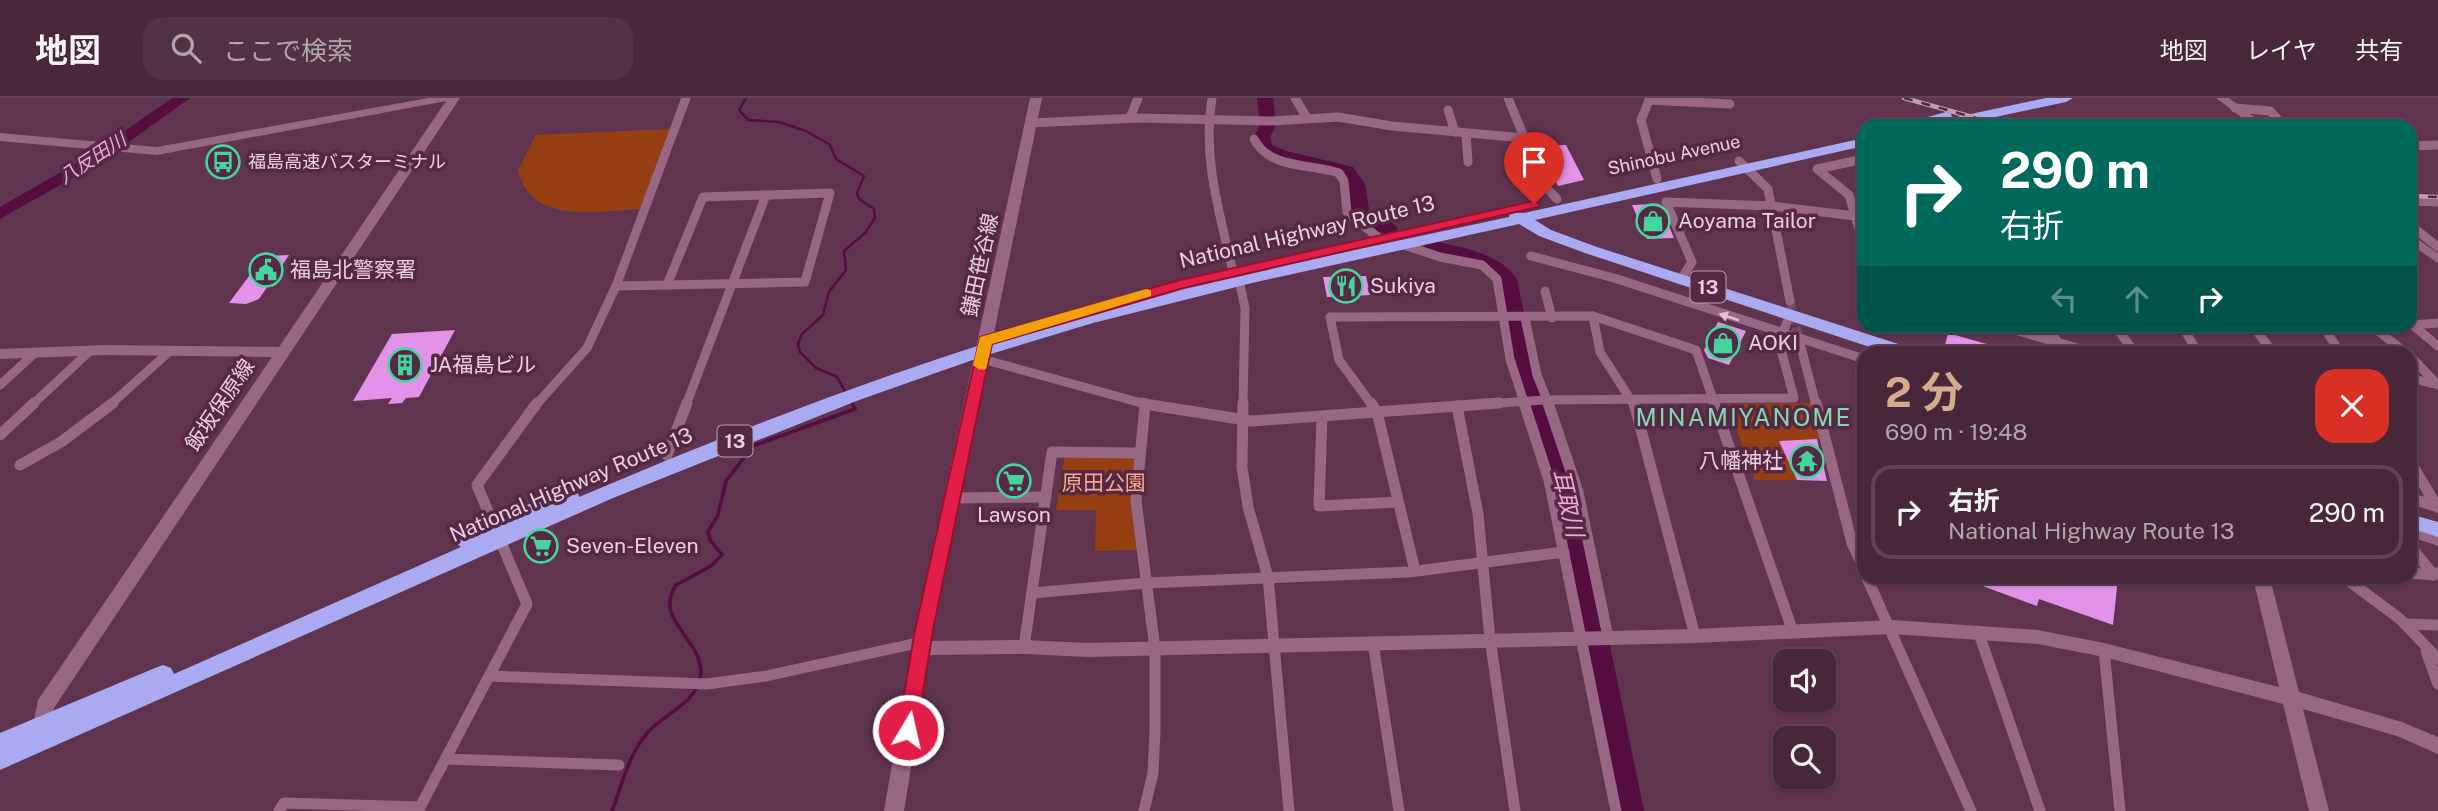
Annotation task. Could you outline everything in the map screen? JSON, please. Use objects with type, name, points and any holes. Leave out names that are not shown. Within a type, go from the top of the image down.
[{"type":"highway","points":[[1955,118],[2029,98]]},
{"type":"highway","points":[[1955,118],[2066,98]]},
{"type":"highway","name":"Shinobu Avenue","points":[[1507,216],[1857,137]]},
{"type":"highway","name":"Shinobu Avenue","points":[[1507,216],[1557,199],[1657,178],[1857,143]]},
{"type":"highway","name":"National Highway Route 13","points":[[1236,276],[1404,245],[1507,216]]},
{"type":"highway","name":"National Highway Route 13","points":[[0,760],[41,735],[667,455],[816,397],[1236,276],[1380,239],[1507,216]]},
{"type":"highway","name":"13","points":[[1507,216],[1618,274],[1784,328],[1857,348]]},
{"type":"highway","name":"13","points":[[1507,216],[1579,246],[1886,346]]},
{"type":"highway","name":"National Highway Route 13","points":[[496,533],[819,408],[984,350]]},
{"type":"highway","points":[[2417,510],[2438,511]]},
{"type":"highway","points":[[2417,523],[2438,530]]},
{"type":"highway","name":"National Highway Route 13","points":[[0,744],[41,735]]},
{"type":"street","points":[[0,137],[157,151],[446,98]]},
{"type":"street","name":"飯坂保原線","points":[[41,735],[45,706],[454,98]]},
{"type":"street","points":[[279,811],[284,803],[419,809],[527,604],[477,485],[522,420],[587,348],[617,286],[686,98]]},
{"type":"street","name":"鎌田笹谷線","points":[[894,811],[922,645],[1036,98]]},
{"type":"street","points":[[1130,118],[1138,98]]},
{"type":"street","points":[[1212,98],[1208,118],[1208,160],[1245,308],[1240,421],[1245,495],[1268,577],[1289,811]]},
{"type":"street","points":[[1295,98],[1307,118]]},
{"type":"street","points":[[1508,98],[1544,185],[1557,199]]},
{"type":"street","points":[[2221,98],[2250,119]]},
{"type":"street","points":[[1657,178],[1641,120],[1650,99],[1730,104]]},
{"type":"street","points":[[2235,108],[2270,111],[2277,119]]},
{"type":"street","points":[[1448,110],[1455,132]]},
{"type":"street","points":[[1031,124],[1130,118],[1272,121],[1338,117],[1524,138]]},
{"type":"street","points":[[1466,133],[1468,162]]},
{"type":"street","points":[[1255,139],[1258,148],[1268,156],[1339,173],[1344,181],[1347,212],[1380,239]]},
{"type":"street","points":[[2417,146],[2438,145]]},
{"type":"street","points":[[1857,160],[1817,169],[1849,195],[1857,212]]},
{"type":"street","points":[[1743,164],[1766,185],[1790,301]]},
{"type":"street","points":[[617,286],[734,284],[805,282],[830,193],[704,197],[667,285]]},
{"type":"street","points":[[667,455],[766,195]]},
{"type":"street","points":[[1681,279],[1692,262],[1665,198],[1857,216]]},
{"type":"street","points":[[2417,201],[2438,202]]},
{"type":"street","points":[[2417,230],[2438,247]]},
{"type":"street","points":[[2417,243],[2438,259]]},
{"type":"street","points":[[1404,245],[1488,269],[1497,279],[1524,401],[1542,450],[1564,552],[1595,638]]},
{"type":"street","points":[[1531,256],[1618,274]]},
{"type":"street","points":[[1545,291],[1552,318]]},
{"type":"street","points":[[1592,316],[1600,352],[1633,400],[1695,636]]},
{"type":"street","points":[[1415,571],[1377,412],[1339,360],[1330,317],[1592,316],[1696,350],[1793,632]]},
{"type":"street","points":[[1523,318],[1537,375],[1578,492],[1616,811]]},
{"type":"street","points":[[2417,324],[2438,323]]},
{"type":"street","points":[[984,350],[1145,404],[1240,421],[1545,400],[1794,398],[1779,342],[1784,328],[1857,356]]},
{"type":"street","points":[[2417,329],[2438,346]]},
{"type":"street","points":[[2026,333],[2071,346]]},
{"type":"street","points":[[2051,333],[2058,342]]},
{"type":"street","points":[[2381,333],[2398,346]]},
{"type":"street","points":[[1801,347],[1857,554]]},
{"type":"street","points":[[0,354],[91,350],[281,352]]},
{"type":"street","points":[[0,436],[91,350]]},
{"type":"street","points":[[20,465],[50,451],[76,432],[170,351]]},
{"type":"street","points":[[0,385],[36,352]]},
{"type":"street","points":[[2417,363],[2438,385]]},
{"type":"street","points":[[2417,380],[2438,385]]},
{"type":"street","points":[[553,385],[568,389]]},
{"type":"street","points":[[1144,811],[1153,773],[1155,649],[1136,501],[1138,453],[1145,404]]},
{"type":"street","points":[[1457,406],[1478,514],[1490,639],[1515,811]]},
{"type":"street","points":[[1322,417],[1319,506],[1398,502]]},
{"type":"street","points":[[1024,647],[1052,452],[1138,453]]},
{"type":"street","points":[[2417,474],[2438,511]]},
{"type":"street","points":[[953,498],[1046,497]]},
{"type":"street","points":[[2417,501],[2438,511]]},
{"type":"street","points":[[2417,533],[2438,540]]},
{"type":"street","points":[[1032,593],[1146,583],[1415,571],[1564,552]]},
{"type":"street","points":[[2417,554],[2436,575]]},
{"type":"street","points":[[2417,574],[2436,575]]},
{"type":"street","points":[[1870,584],[1892,627],[1971,811]]},
{"type":"street","points":[[2264,584],[2319,811]]},
{"type":"street","points":[[2353,584],[2405,624],[2438,659]]},
{"type":"street","points":[[2405,624],[2438,625]]},
{"type":"street","points":[[490,676],[707,684],[766,676],[922,645],[1155,649],[1695,636],[1892,627],[2038,637],[2104,650],[2367,719],[2438,746]]},
{"type":"street","points":[[1978,631],[2019,743],[2040,811]]},
{"type":"street","points":[[1373,643],[1399,811]]},
{"type":"street","points":[[2425,646],[2438,684]]},
{"type":"street","points":[[2104,650],[2120,811]]},
{"type":"street","points":[[446,759],[619,765]]},
{"type":"green space","points":[[670,129],[640,209],[586,212],[551,207],[536,200],[525,188],[518,170],[536,135]]},
{"type":"green space","points":[[1811,403],[1822,439],[1779,441],[1797,480],[1755,480],[1727,404]]},
{"type":"green space","name":"原田公園","points":[[1065,454],[1136,455],[1137,550],[1095,551],[1096,510],[1056,510]]},
{"type":"building","points":[[1566,145],[1584,180],[1558,186],[1539,146]]},
{"type":"building","name":"Aoyama Tailor","points":[[1659,204],[1674,238],[1647,239],[1632,205]]},
{"type":"building","name":"福島北警察署","points":[[289,255],[259,299],[246,304],[229,303],[264,256]]},
{"type":"building","name":"Sukiya","points":[[1366,276],[1370,295],[1327,297],[1323,277]]},
{"type":"building","name":"AOKI","points":[[1718,322],[1746,331],[1729,365],[1708,358],[1704,350]]},
{"type":"building","name":"JA福島ビル","points":[[455,330],[419,397],[406,398],[402,403],[388,404],[392,398],[353,401],[392,334]]},
{"type":"building","points":[[1948,333],[1990,345],[1948,346],[1945,345]]},
{"type":"building","name":"八幡神社","points":[[1817,439],[1827,481],[1797,480],[1779,441]]},
{"type":"building","name":"Lawson","points":[[1027,471],[1025,489],[1002,489],[1004,472]]},
{"type":"building","points":[[544,532],[555,553],[535,562],[524,540]]},
{"type":"building","points":[[1977,584],[2117,584],[2113,625],[2039,599],[2037,606]]},
{"type":"waterway","name":"八反田川","points":[[0,214],[95,159],[182,98]]},
{"type":"waterway","points":[[746,98],[739,110],[748,120],[779,122],[806,131],[830,145],[836,159],[864,176],[857,193],[859,199],[874,209],[875,218],[865,233],[844,251],[846,270],[829,292],[823,315],[802,334],[798,344],[800,352],[816,368],[837,377],[853,405]]},
{"type":"waterway","name":"耳取川","points":[[1265,98],[1268,125],[1262,137],[1265,147],[1280,155],[1347,170],[1357,184],[1356,198],[1362,213],[1389,229]]},
{"type":"waterway","name":"耳取川","points":[[1433,246],[1484,261],[1508,279],[1527,375],[1564,475],[1631,811]]},
{"type":"waterway","points":[[612,811],[641,740],[655,725],[688,699],[699,683],[699,661],[674,619],[670,609],[671,597],[676,585],[711,566],[722,555],[710,540],[708,532],[718,515],[726,481],[753,446],[855,409],[853,405]]},
{"type":"tunnel","points":[[1790,301],[1800,344]]},
{"type":"railway","points":[[1904,98],[1980,119]]},
{"type":"railway","points":[[2417,196],[2438,197]]},
{"type":"slow traffic","points":[[980,365],[985,341],[1146,293]]},
{"type":"place","name":"福島高速バスターミナル","points":[[223,162]]},
{"type":"place","name":"Aoyama Tailor","points":[[1653,221]]},
{"type":"place","name":"福島北警察署","points":[[266,270]]},
{"type":"place","name":"Sukiya","points":[[1346,286]]},
{"type":"place","name":"AOKI","points":[[1723,343]]},
{"type":"place","name":"JA福島ビル","points":[[405,365]]},
{"type":"place","name":"八幡神社","points":[[1807,461]]},
{"type":"place","name":"Lawson","points":[[1014,481]]},
{"type":"place","name":"Seven-Eleven","points":[[541,546]]},
{"type":"district","name":"MINAMIYANOME","points":[[1744,418]]},
{"type":"route","points":[[908,730],[924,630],[985,341],[1180,284],[1534,204]]}]
